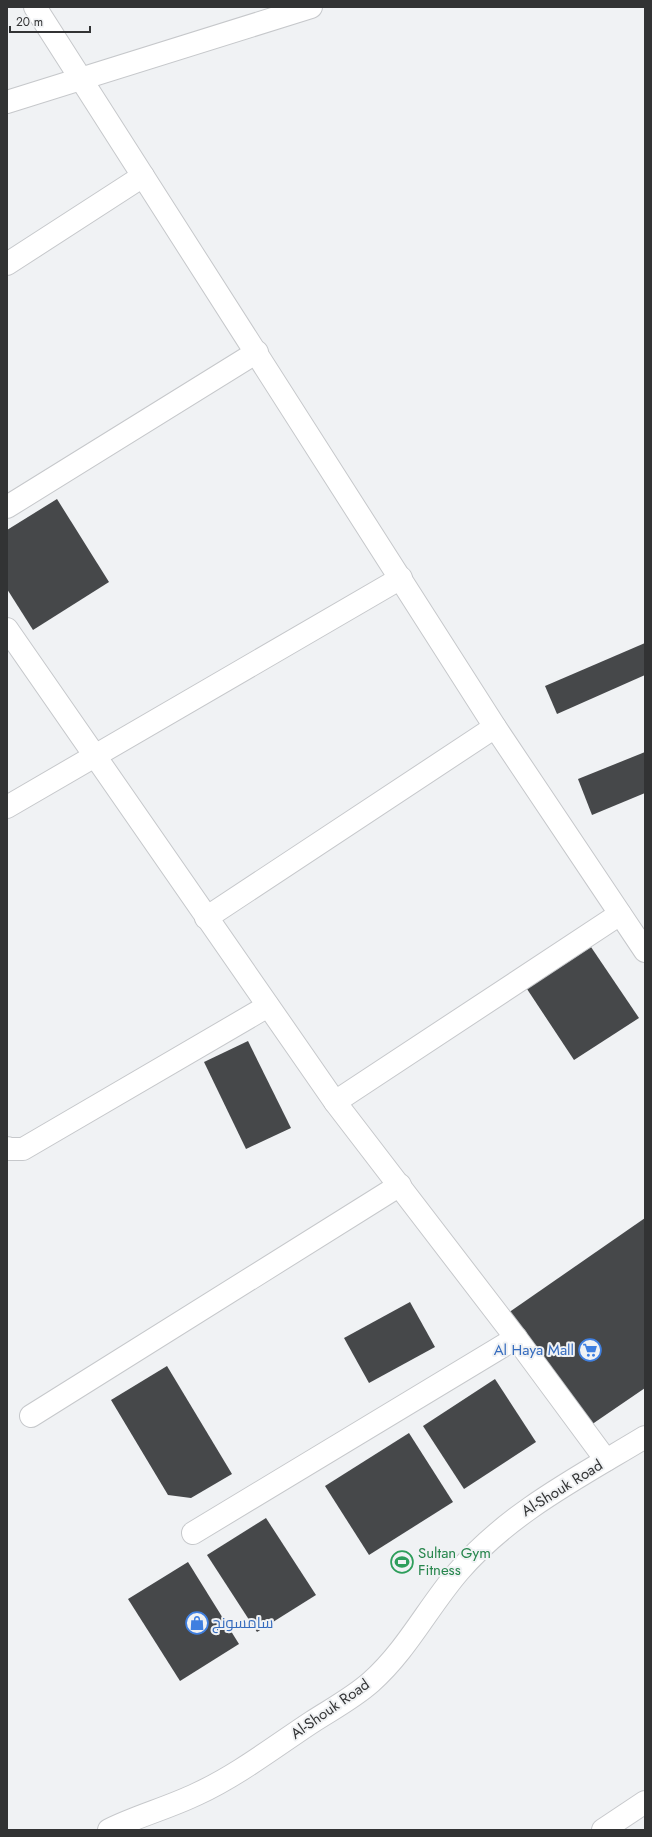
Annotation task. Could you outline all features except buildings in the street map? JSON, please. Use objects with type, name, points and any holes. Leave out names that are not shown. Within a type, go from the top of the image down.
[{"type":"street","points":[[35,7],[79,78],[257,352],[495,727],[645,951]]},
{"type":"street","points":[[7,102],[79,78],[311,7]]},
{"type":"street","points":[[7,264],[143,176]]},
{"type":"street","points":[[7,507],[257,352]]},
{"type":"street","points":[[7,807],[401,578]]},
{"type":"street","points":[[7,630],[206,918],[336,1102],[516,1338],[606,1460]]},
{"type":"street","points":[[206,918],[495,727]]},
{"type":"street","points":[[336,1102],[620,914]]},
{"type":"street","points":[[7,1148],[10,1150],[23,1149],[268,1006]]},
{"type":"street","points":[[31,1416],[400,1185]]},
{"type":"street","points":[[194,1533],[516,1338]]},
{"type":"street","name":"Al-Shouk Road","points":[[109,1830],[170,1806],[229,1778],[314,1721],[343,1704],[370,1683],[389,1665],[405,1646],[459,1571],[482,1546],[508,1523],[536,1503],[645,1437]]},
{"type":"street","points":[[604,1830],[645,1802]]},
{"type":"place","name":"Al Haya Mall","points":[[590,1350]]},
{"type":"place","name":"Sultan Gym Fitness","points":[[402,1562]]},
{"type":"place","name":"سامسونج","points":[[197,1623]]}]
